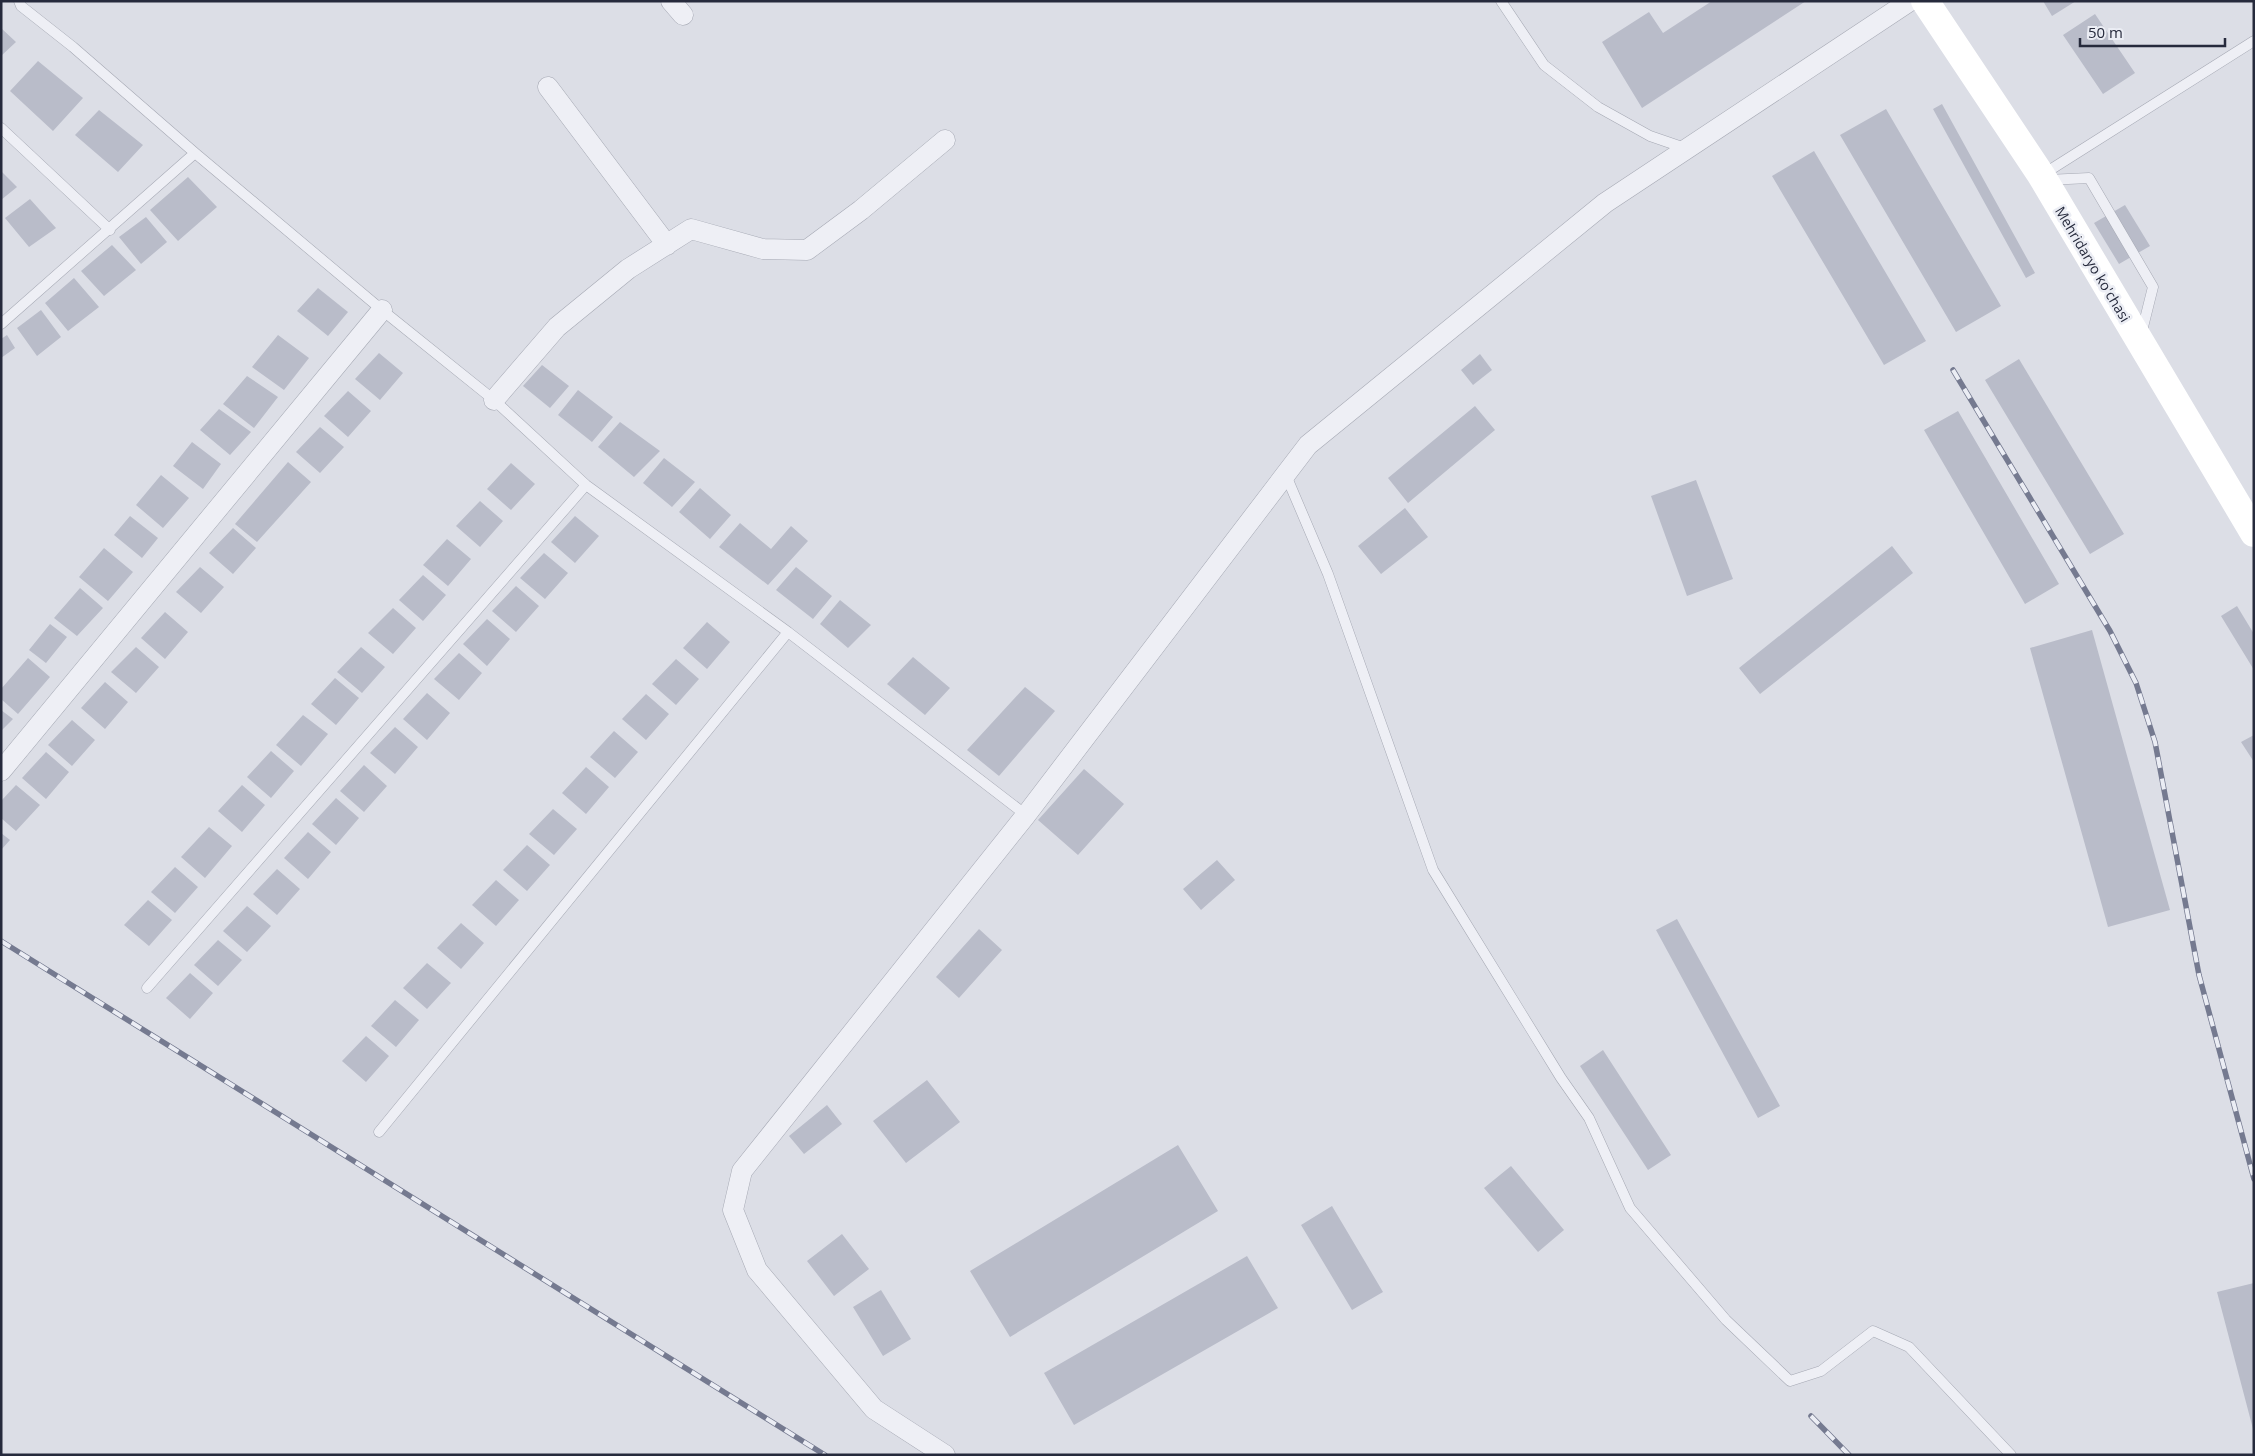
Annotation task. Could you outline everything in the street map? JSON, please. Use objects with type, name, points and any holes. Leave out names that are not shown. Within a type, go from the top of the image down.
[{"type":"main road","name":"Мehridaryo ko'chasi","points":[[1925,1],[2042,178],[2254,533]]},
{"type":"street","points":[[945,1455],[874,1409],[757,1270],[733,1210],[742,1171],[1026,814],[1285,472],[1308,445],[1597,209],[1685,148],[1910,1]]},
{"type":"street","points":[[548,86],[667,245]]},
{"type":"street","points":[[494,400],[557,327],[628,269],[691,229],[763,249],[807,250],[861,210],[945,140]]},
{"type":"street","points":[[1,771],[382,310]]},
{"type":"lane","points":[[19,1],[21,6],[73,47],[195,154],[382,310],[494,400],[586,485],[788,632],[1026,814]]},
{"type":"lane","points":[[1501,1],[1544,65],[1598,107],[1650,136],[1685,148]]},
{"type":"lane","points":[[2042,178],[2254,42]]},
{"type":"lane","points":[[1,128],[110,230]]},
{"type":"lane","points":[[1,324],[195,154]]},
{"type":"lane","points":[[2042,178],[2088,178],[2122,234],[2153,287],[2139,342]]},
{"type":"lane","points":[[1285,472],[1328,574],[1433,870],[1561,1078],[1589,1118],[1630,1208],[1726,1320],[1790,1381],[1821,1371],[1873,1331],[1909,1346],[2011,1455]]},
{"type":"lane","points":[[147,988],[586,485]]},
{"type":"lane","points":[[379,1132],[788,632]]},
{"type":"building","points":[[1712,1],[1806,1],[1642,108],[1602,42],[1649,12],[1663,33]]},
{"type":"building","points":[[2043,1],[2076,1],[2052,16]]},
{"type":"building","points":[[2095,14],[2135,73],[2103,94],[2063,35]]},
{"type":"building","points":[[1,28],[16,42],[1,56]]},
{"type":"building","points":[[38,61],[83,98],[53,131],[10,91]]},
{"type":"building","points":[[1942,104],[2035,273],[2026,278],[1933,109]]},
{"type":"building","points":[[1886,109],[2001,306],[1956,332],[1840,135]]},
{"type":"building","points":[[99,110],[143,145],[118,172],[75,135]]},
{"type":"building","points":[[1814,151],[1926,341],[1884,365],[1772,176]]},
{"type":"building","points":[[1,171],[17,187],[1,200]]},
{"type":"building","points":[[188,177],[217,207],[178,241],[150,210]]},
{"type":"building","points":[[30,199],[56,228],[29,247],[5,218]]},
{"type":"building","points":[[2125,205],[2150,246],[2119,264],[2094,223]]},
{"type":"building","points":[[146,217],[167,242],[141,264],[119,237]]},
{"type":"building","points":[[112,245],[136,270],[104,296],[81,271]]},
{"type":"building","points":[[74,278],[99,307],[68,331],[45,303]]},
{"type":"building","points":[[318,288],[348,312],[328,336],[297,311]]},
{"type":"building","points":[[41,310],[61,337],[37,356],[17,328]]},
{"type":"building","points":[[7,335],[15,348],[1,358],[1,339]]},
{"type":"building","points":[[278,335],[309,358],[284,390],[252,367]]},
{"type":"building","points":[[379,353],[403,373],[380,400],[355,379]]},
{"type":"building","points":[[1480,354],[1492,370],[1473,385],[1461,370]]},
{"type":"building","points":[[2019,359],[2124,534],[2090,554],[1985,380]]},
{"type":"building","points":[[542,365],[569,386],[550,408],[523,386]]},
{"type":"building","points":[[247,376],[278,397],[254,428],[223,404]]},
{"type":"building","points":[[578,390],[613,417],[592,442],[558,415]]},
{"type":"building","points":[[348,391],[371,411],[348,437],[324,416]]},
{"type":"building","points":[[1475,406],[1495,430],[1408,503],[1388,478]]},
{"type":"building","points":[[219,409],[251,432],[230,455],[200,430]]},
{"type":"building","points":[[1958,411],[2059,584],[2025,604],[1924,430]]},
{"type":"building","points":[[620,422],[660,451],[634,477],[598,447]]},
{"type":"building","points":[[320,427],[344,447],[320,473],[296,452]]},
{"type":"building","points":[[192,442],[221,464],[203,489],[173,466]]},
{"type":"building","points":[[664,458],[695,482],[672,507],[643,483]]},
{"type":"building","points":[[288,462],[311,482],[257,542],[235,524]]},
{"type":"building","points":[[511,463],[535,484],[511,510],[487,489]]},
{"type":"building","points":[[161,475],[189,498],[163,528],[136,505]]},
{"type":"building","points":[[1696,480],[1733,579],[1687,596],[1651,496]]},
{"type":"building","points":[[700,488],[731,515],[710,539],[679,512]]},
{"type":"building","points":[[480,501],[503,521],[480,547],[456,526]]},
{"type":"building","points":[[1405,508],[1428,537],[1381,574],[1358,546]]},
{"type":"building","points":[[130,516],[158,538],[142,558],[114,535]]},
{"type":"building","points":[[575,516],[599,536],[575,563],[551,542]]},
{"type":"building","points":[[740,523],[771,549],[791,526],[808,541],[768,585],[719,547]]},
{"type":"building","points":[[233,528],[256,548],[233,574],[209,553]]},
{"type":"building","points":[[447,539],[471,559],[448,586],[423,565]]},
{"type":"building","points":[[1892,546],[1913,573],[1760,694],[1739,668]]},
{"type":"building","points":[[104,548],[133,572],[108,601],[79,577]]},
{"type":"building","points":[[544,553],[568,573],[545,599],[520,578]]},
{"type":"building","points":[[200,567],[224,587],[201,613],[176,592]]},
{"type":"building","points":[[796,567],[832,596],[813,619],[776,590]]},
{"type":"building","points":[[423,575],[446,595],[423,621],[399,600]]},
{"type":"building","points":[[516,586],[539,606],[516,632],[492,611]]},
{"type":"building","points":[[80,588],[103,608],[77,636],[54,618]]},
{"type":"building","points":[[840,600],[871,625],[848,648],[820,624]]},
{"type":"building","points":[[2237,606],[2254,634],[2254,670],[2221,616]]},
{"type":"building","points":[[393,608],[416,628],[393,654],[368,633]]},
{"type":"building","points":[[165,612],[188,632],[165,659],[141,638]]},
{"type":"building","points":[[487,619],[510,639],[487,666],[463,644]]},
{"type":"building","points":[[707,622],[730,642],[707,669],[683,648]]},
{"type":"building","points":[[50,624],[67,637],[46,663],[29,650]]},
{"type":"building","points":[[2092,630],[2170,910],[2108,927],[2030,648]]},
{"type":"building","points":[[136,647],[159,667],[136,693],[111,672]]},
{"type":"building","points":[[361,647],[385,667],[362,693],[337,672]]},
{"type":"building","points":[[459,653],[482,673],[459,700],[434,679]]},
{"type":"building","points":[[913,657],[950,688],[925,715],[887,684]]},
{"type":"building","points":[[28,658],[50,677],[18,714],[1,699],[1,689]]},
{"type":"building","points":[[676,659],[699,679],[676,705],[652,684]]},
{"type":"building","points":[[335,678],[359,698],[336,725],[311,704]]},
{"type":"building","points":[[105,682],[128,702],[105,729],[81,708]]},
{"type":"building","points":[[1025,687],[1055,711],[999,776],[967,750]]},
{"type":"building","points":[[427,693],[450,713],[427,740],[403,719]]},
{"type":"building","points":[[646,694],[669,714],[646,740],[622,719]]},
{"type":"building","points":[[1,710],[13,719],[1,731]]},
{"type":"building","points":[[303,715],[328,734],[301,766],[276,745]]},
{"type":"building","points":[[72,720],[95,740],[72,766],[48,745]]},
{"type":"building","points":[[395,727],[418,747],[395,774],[370,753]]},
{"type":"building","points":[[614,731],[638,752],[615,778],[590,757]]},
{"type":"building","points":[[2254,735],[2254,762],[2241,742]]},
{"type":"building","points":[[271,751],[294,771],[271,798],[247,777]]},
{"type":"building","points":[[46,752],[69,772],[46,799],[22,778]]},
{"type":"building","points":[[364,765],[387,786],[364,812],[340,791]]},
{"type":"building","points":[[586,767],[609,787],[586,814],[562,793]]},
{"type":"building","points":[[1084,769],[1124,804],[1078,855],[1038,820]]},
{"type":"building","points":[[16,785],[40,805],[16,831],[1,818],[1,801]]},
{"type":"building","points":[[242,785],[265,805],[242,832],[218,811]]},
{"type":"building","points":[[336,798],[359,818],[336,845],[312,824]]},
{"type":"building","points":[[553,809],[577,829],[554,855],[529,834]]},
{"type":"building","points":[[209,827],[232,846],[205,878],[181,857]]},
{"type":"building","points":[[308,832],[331,852],[308,879],[284,858]]},
{"type":"building","points":[[1,833],[10,840],[1,850]]},
{"type":"building","points":[[527,845],[550,865],[527,891],[503,870]]},
{"type":"building","points":[[1217,860],[1235,880],[1201,910],[1183,889]]},
{"type":"building","points":[[175,867],[198,887],[175,913],[151,892]]},
{"type":"building","points":[[277,869],[300,889],[277,915],[253,894]]},
{"type":"building","points":[[496,880],[519,900],[496,926],[472,905]]},
{"type":"building","points":[[148,900],[172,920],[149,946],[124,925]]},
{"type":"building","points":[[247,906],[271,926],[247,952],[223,931]]},
{"type":"building","points":[[1677,919],[1780,1106],[1758,1118],[1656,930]]},
{"type":"building","points":[[461,923],[484,943],[461,969],[437,948]]},
{"type":"building","points":[[979,929],[1002,950],[959,998],[936,977]]},
{"type":"building","points":[[218,940],[242,960],[218,986],[194,965]]},
{"type":"building","points":[[427,963],[451,983],[427,1009],[403,988]]},
{"type":"building","points":[[190,973],[213,993],[190,1019],[166,998]]},
{"type":"building","points":[[395,1000],[419,1020],[396,1047],[371,1026]]},
{"type":"building","points":[[366,1036],[389,1056],[366,1082],[342,1061]]},
{"type":"building","points":[[1603,1050],[1671,1155],[1648,1170],[1580,1066]]},
{"type":"building","points":[[927,1080],[960,1122],[906,1163],[873,1121]]},
{"type":"building","points":[[827,1105],[842,1124],[804,1154],[789,1136]]},
{"type":"building","points":[[1178,1145],[1218,1211],[1010,1337],[970,1271]]},
{"type":"building","points":[[1511,1166],[1564,1230],[1538,1252],[1484,1188]]},
{"type":"building","points":[[1332,1206],[1383,1292],[1352,1310],[1301,1225]]},
{"type":"building","points":[[842,1234],[869,1269],[834,1296],[807,1261]]},
{"type":"building","points":[[1247,1256],[1278,1308],[1074,1425],[1044,1373]]},
{"type":"building","points":[[2254,1283],[2254,1429],[2253,1429],[2217,1292]]},
{"type":"building","points":[[881,1290],[911,1339],[883,1356],[853,1307]]},
{"type":"railway","points":[[1953,370],[2110,631],[2136,683],[2155,742],[2199,975],[2254,1179]]},
{"type":"railway","points":[[1,941],[825,1455]]},
{"type":"railway","points":[[1811,1416],[1849,1455]]}]
